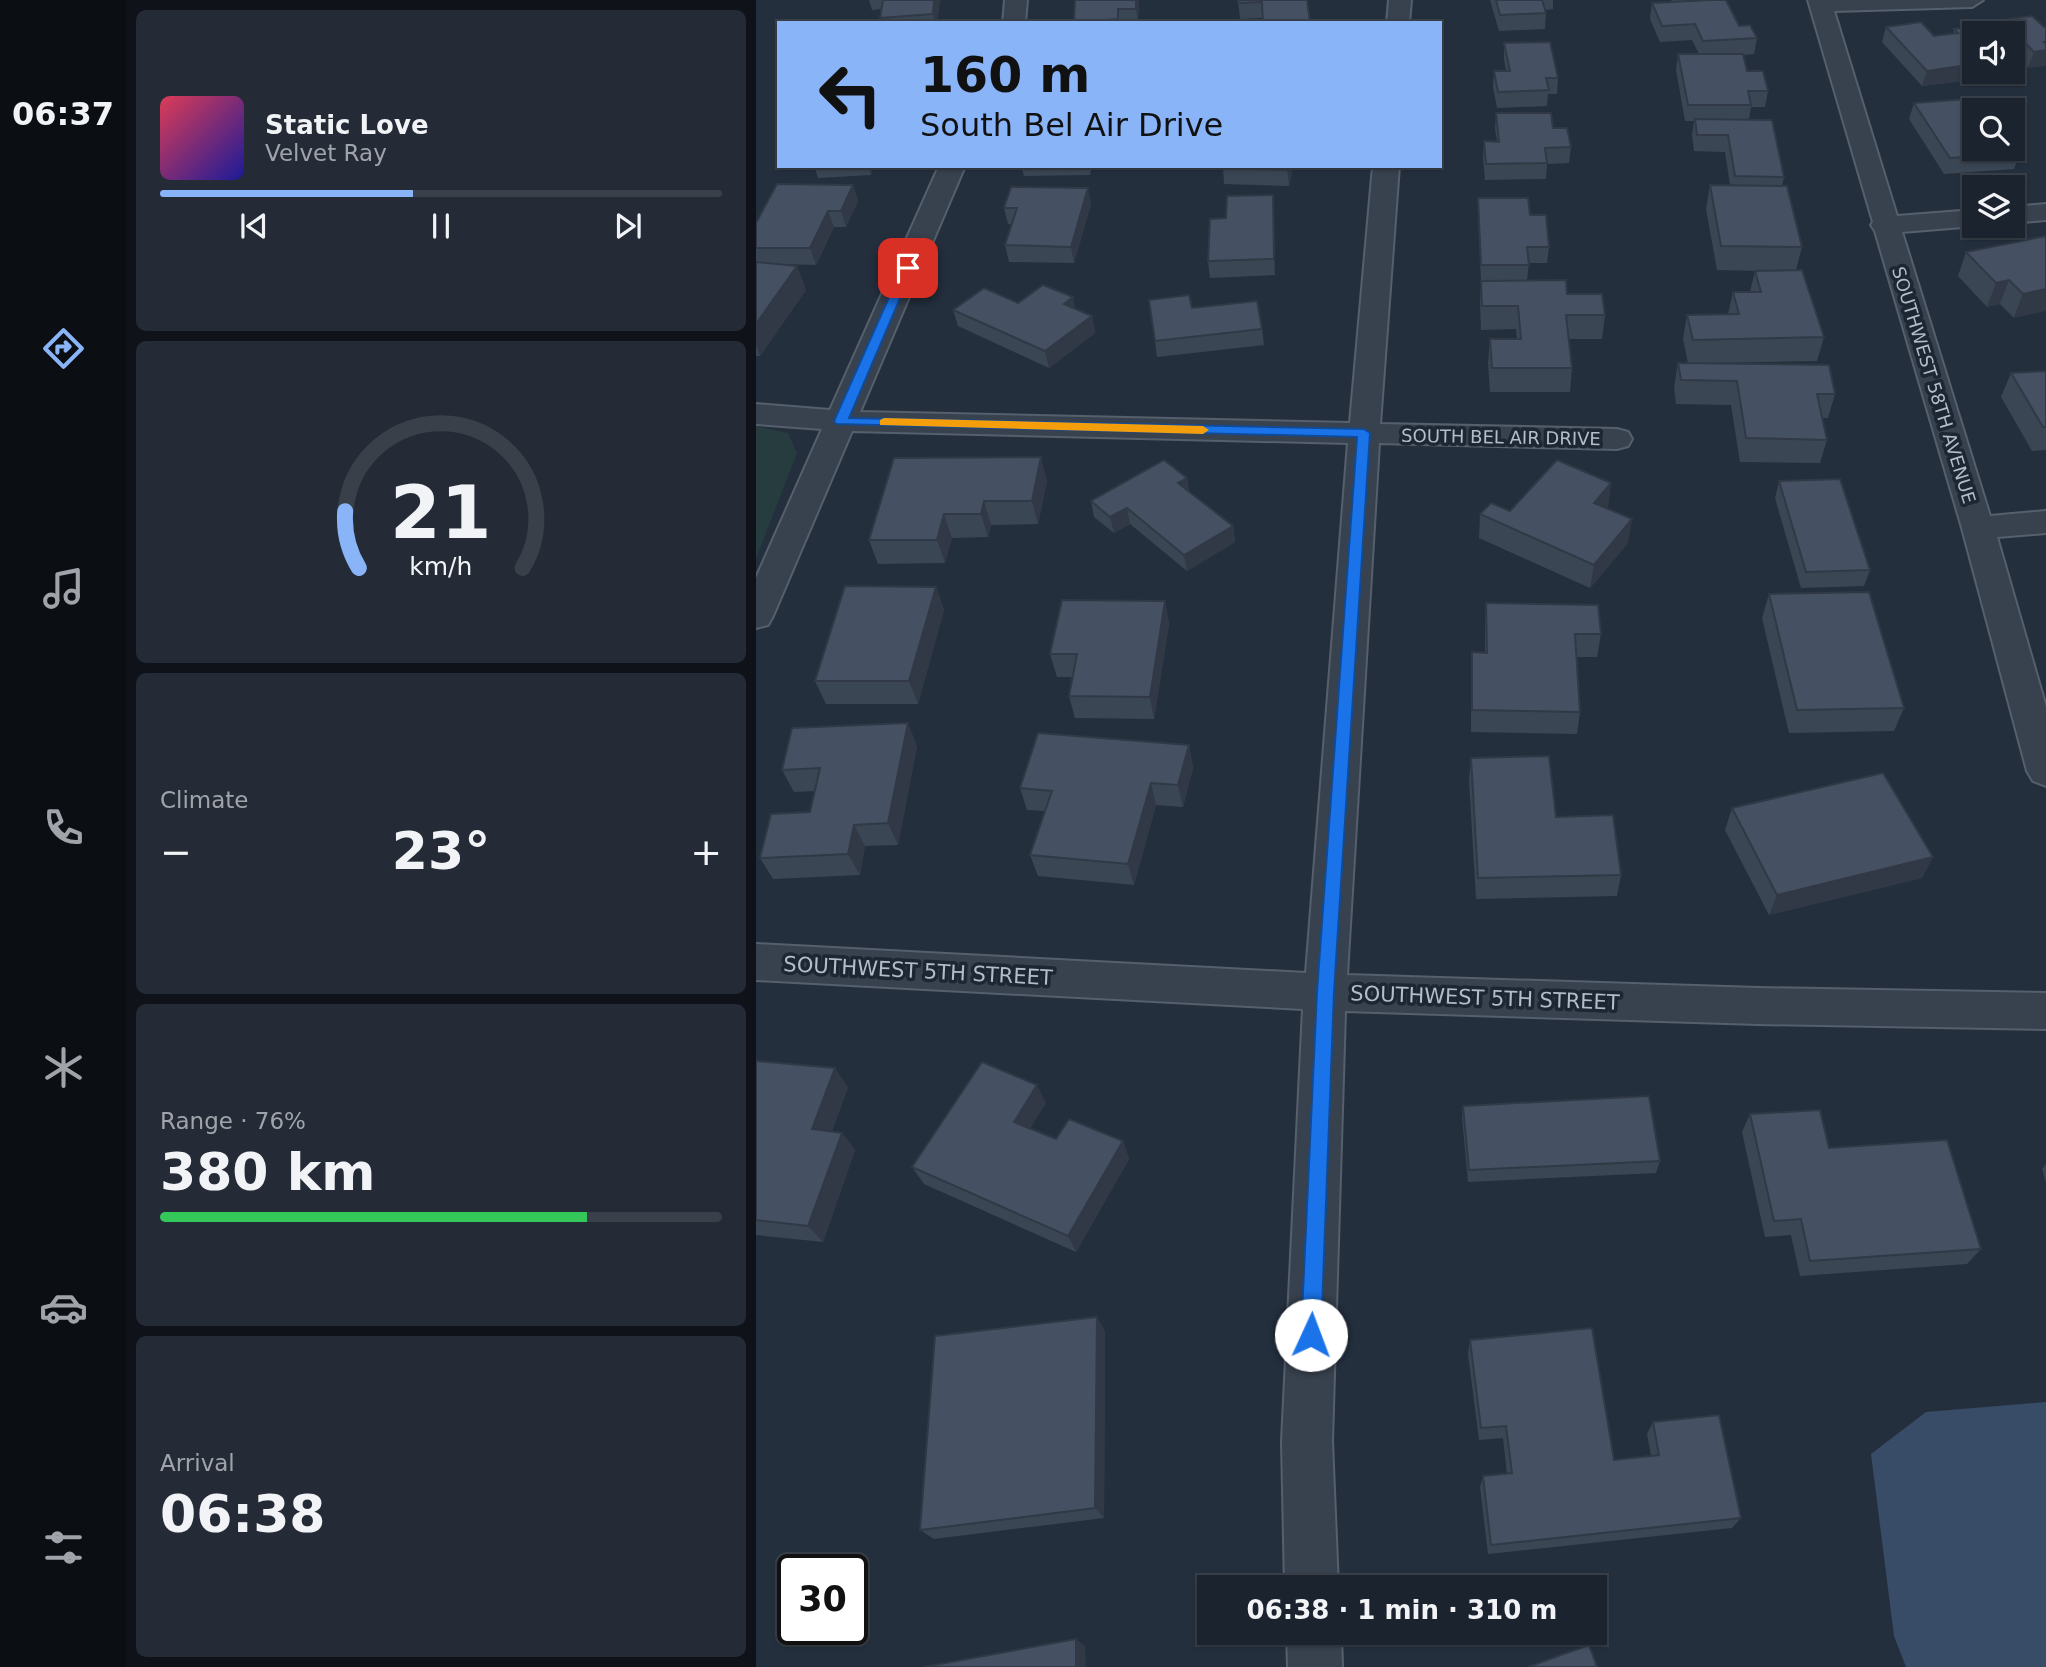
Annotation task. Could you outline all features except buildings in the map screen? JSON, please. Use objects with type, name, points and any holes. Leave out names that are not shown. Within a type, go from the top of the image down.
[{"type":"street","points":[[1014,21],[1016,0]]},
{"type":"street","points":[[1398,21],[1400,0]]},
{"type":"street","points":[[1820,2],[1972,0]]},
{"type":"street","name":"SOUTHWEST 58TH AVENUE","points":[[1820,2],[1884,225],[1978,528],[2046,771]]},
{"type":"street","points":[[756,616],[951,168]]},
{"type":"street","points":[[1312,1575],[1307,1441],[1325,992],[1364,433],[1386,168]]},
{"type":"street","points":[[2025,214],[2046,212]]},
{"type":"street","points":[[1884,225],[1962,219]]},
{"type":"street","name":"SOUTH BEL AIR DRIVE","points":[[756,414],[841,421],[1617,439]]},
{"type":"street","points":[[1978,528],[2046,522]]},
{"type":"street","name":"SOUTHWEST 5TH STREET","points":[[756,962],[1325,992],[1758,1006],[2046,1011]]},
{"type":"street","points":[[1314,1645],[1315,1667]]},
{"type":"green space","points":[[756,426],[788,433],[797,453],[756,559]]},
{"type":"water","points":[[2046,1402],[2046,1667],[1906,1667],[1894,1636],[1871,1454],[1926,1412]]},
{"type":"slow traffic","points":[[884,422],[1203,430]]},
{"type":"route","points":[[908,268],[841,421],[1364,433],[1325,992],[1311,1335]]}]
